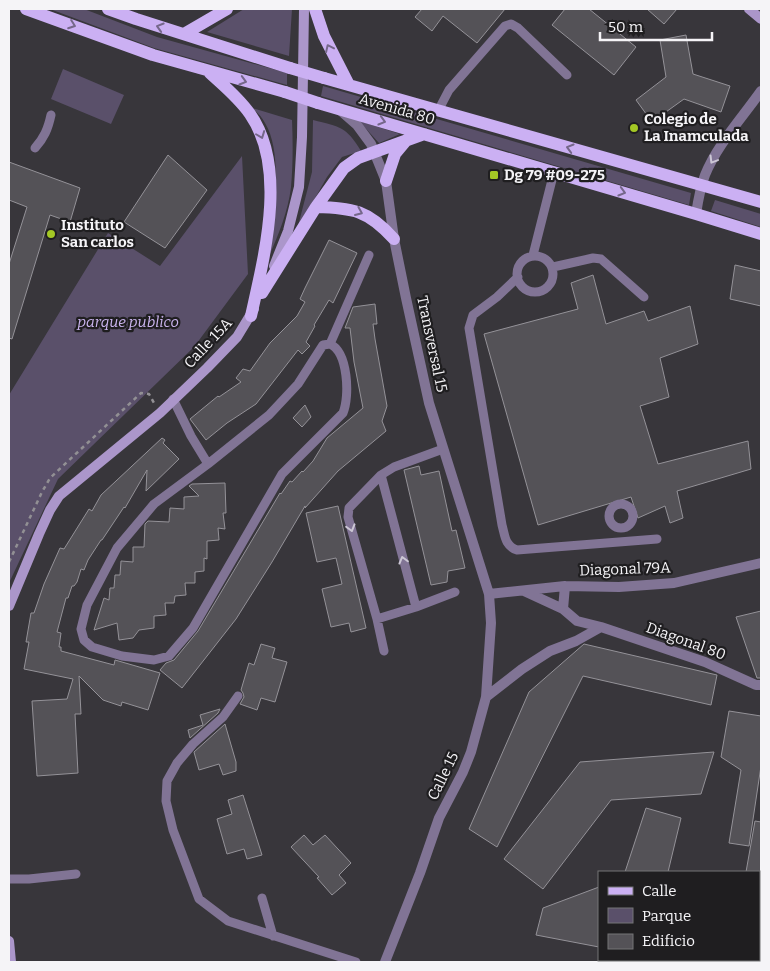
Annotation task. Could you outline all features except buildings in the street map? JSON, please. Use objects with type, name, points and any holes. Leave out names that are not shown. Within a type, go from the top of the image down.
[{"type":"main road","name":"Avenida 80","points":[[26,9],[136,49],[761,234]]},
{"type":"main road","name":"Avenida 80","points":[[108,9],[290,68],[761,202]]},
{"type":"main road","points":[[184,34],[227,9]]},
{"type":"main road","points":[[313,9],[324,36],[349,85]]},
{"type":"main road","points":[[208,71],[250,114],[260,132],[270,175],[268,225],[260,278],[250,316]]},
{"type":"main road","points":[[262,293],[316,207],[350,163],[358,158],[424,134]]},
{"type":"main road","points":[[386,182],[395,154],[406,140]]},
{"type":"main road","points":[[316,207],[353,209],[375,221],[394,239]]},
{"type":"street","name":"Calle 15A","points":[[9,606],[39,534],[59,496],[160,413],[222,353],[237,337],[262,293],[288,231],[299,187],[313,9]]},
{"type":"street","points":[[749,9],[761,19]]},
{"type":"street","points":[[696,214],[701,186],[708,168],[761,91]]},
{"type":"street","name":"Transversal 15","points":[[339,109],[363,133],[375,152],[386,182],[394,239],[429,403],[489,594]]},
{"type":"street","name":"Diagonal 79A","points":[[489,594],[566,586],[619,587],[674,583],[761,563]]},
{"type":"street","points":[[563,609],[566,586]]},
{"type":"street","name":"Diagonal 80","points":[[523,590],[563,609],[577,621],[601,627],[705,662],[761,685]]},
{"type":"street","name":"Calle 15","points":[[385,962],[420,873],[439,818],[463,772],[471,752],[486,697],[491,623],[489,594]]},
{"type":"street","points":[[486,697],[522,669],[550,651],[601,627]]},
{"type":"street","points":[[9,941],[11,962]]},
{"type":"lane","points":[[438,110],[449,90],[505,26],[511,24],[518,28],[567,74]]},
{"type":"lane","points":[[35,148],[43,140],[48,130],[51,115]]},
{"type":"lane","points":[[533,255],[554,172]]},
{"type":"lane","points":[[330,344],[369,255]]},
{"type":"lane","points":[[533,255],[545,258],[553,267],[553,279],[545,289],[540,291],[528,290],[519,282],[518,271],[523,260],[533,255]]},
{"type":"lane","points":[[553,267],[592,258],[601,259],[644,297]]},
{"type":"lane","points":[[518,277],[497,297],[473,315],[469,328],[506,543],[510,548],[517,550],[657,539]]},
{"type":"lane","points":[[330,344],[336,347],[341,353],[347,386],[346,407],[343,413],[282,474],[193,628],[169,656],[154,660],[122,656],[92,647],[84,640],[81,629],[87,606],[116,548],[154,504],[208,464],[269,415],[298,384],[323,346],[330,344]]},
{"type":"lane","points":[[173,399],[191,436],[208,464]]},
{"type":"lane","points":[[384,651],[377,619],[348,517],[349,508],[380,475],[394,467],[443,449]]},
{"type":"lane","points":[[380,475],[416,607]]},
{"type":"lane","points":[[618,528],[619,542]]},
{"type":"lane","points":[[377,619],[455,592]]},
{"type":"lane","points":[[238,696],[223,717],[193,744],[177,763],[167,780],[166,801],[173,830],[199,899],[228,921],[356,962]]},
{"type":"lane","points":[[9,879],[76,874]]},
{"type":"lane","points":[[262,898],[273,936]]},
{"type":"green space","points":[[50,9],[84,9],[157,37],[287,73],[287,85],[154,48]]},
{"type":"green space","points":[[244,9],[292,9],[289,56],[207,32]]},
{"type":"green space","points":[[63,69],[124,95],[111,124],[51,99]]},
{"type":"green space","points":[[323,86],[691,193],[689,205],[321,96]]},
{"type":"green space","points":[[252,108],[292,120],[290,197],[282,225],[267,261],[274,210],[276,171],[271,137],[265,123]]},
{"type":"green space","points":[[313,120],[342,129],[351,137],[361,151],[342,157],[327,177],[297,230],[312,172]]},
{"type":"green space","points":[[359,121],[400,134],[379,143]]},
{"type":"green space","name":"parque publico","points":[[242,156],[248,274],[194,347],[58,479],[9,583],[9,395],[108,233],[160,266]]},
{"type":"green space","points":[[715,200],[761,214],[761,227],[711,211]]},
{"type":"place","name":"Colegio de La Inamculada","points":[[634,128]]},
{"type":"place","name":"Dg 79 #09-275","points":[[494,175]]},
{"type":"place","name":"Instituto San carlos","points":[[51,234]]}]
